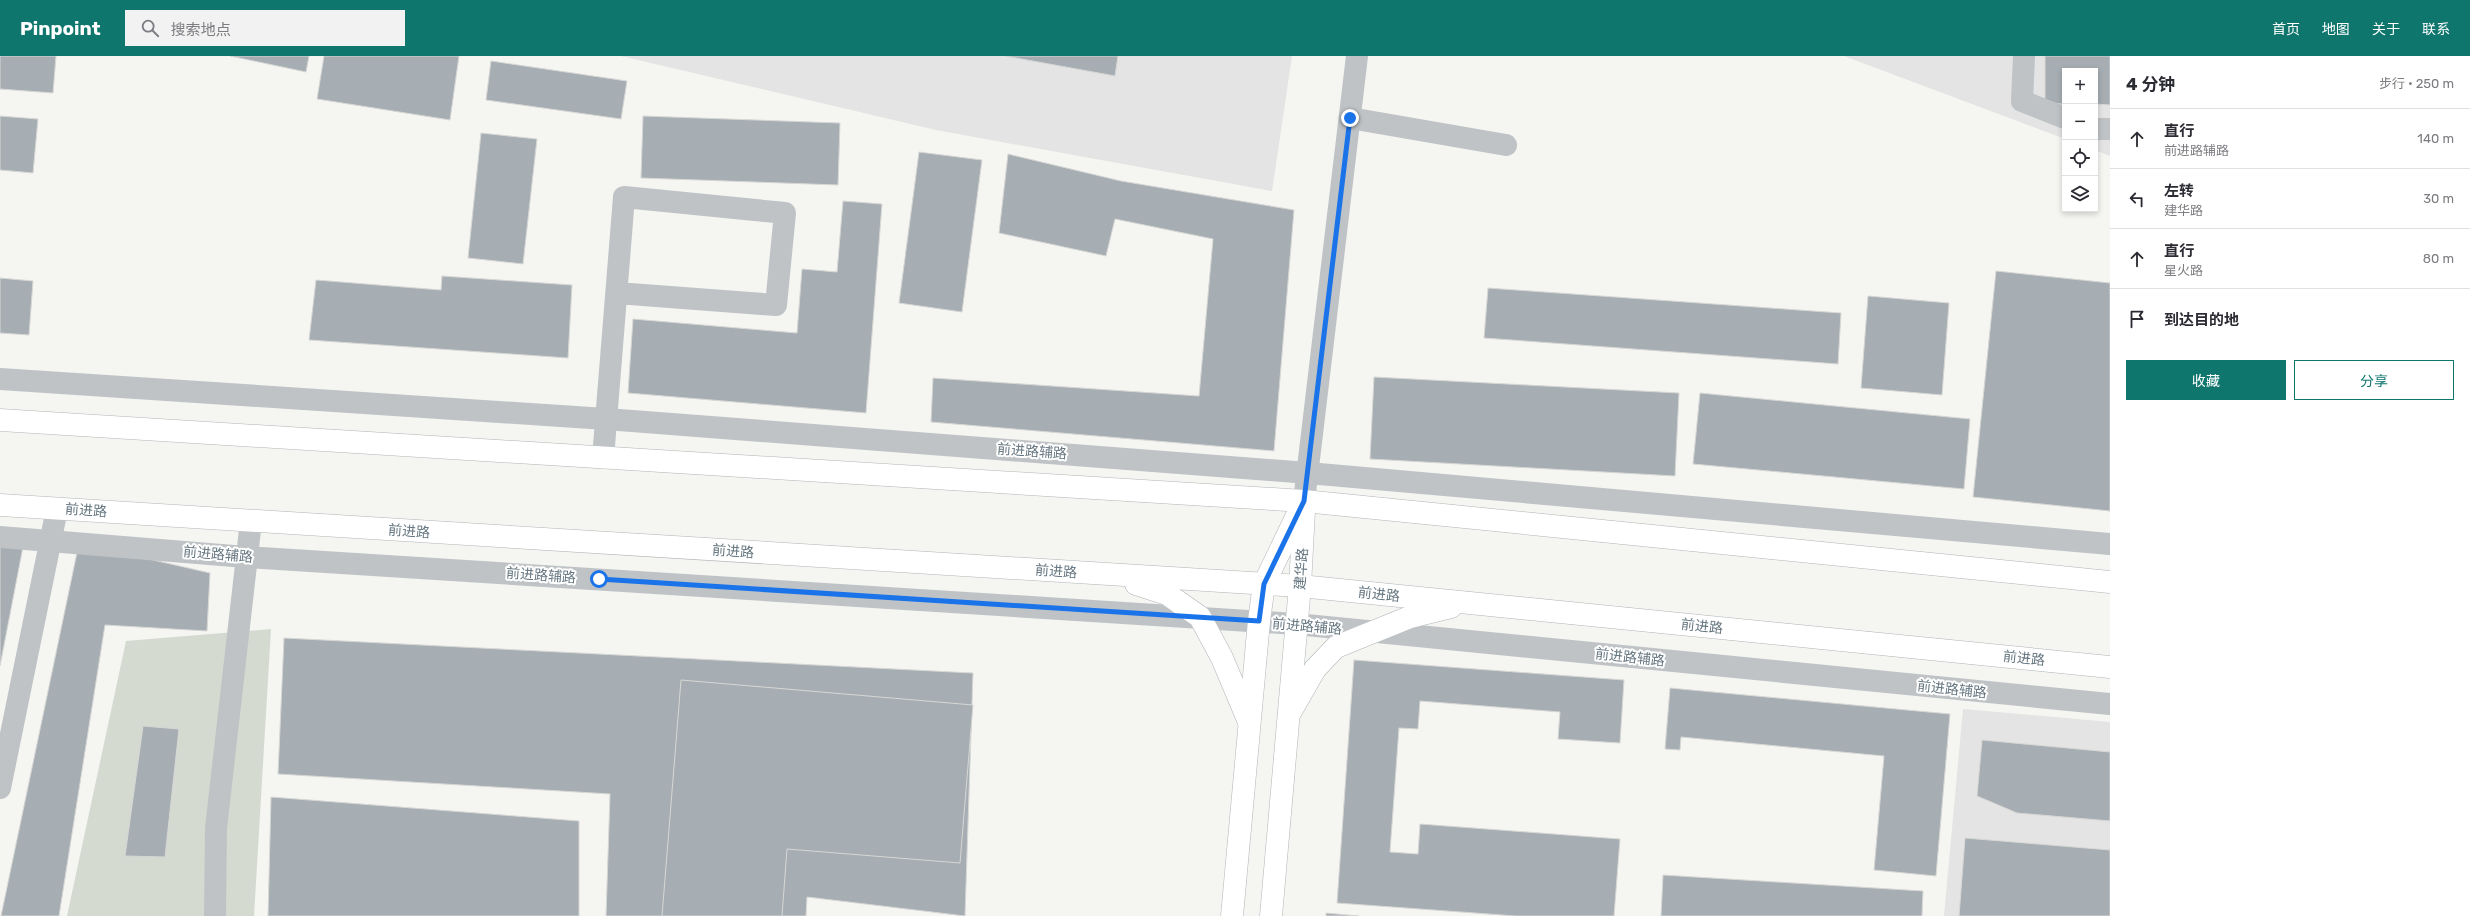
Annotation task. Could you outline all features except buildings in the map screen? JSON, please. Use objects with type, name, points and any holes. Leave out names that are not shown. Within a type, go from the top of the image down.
[{"type":"main road","points":[[0,420],[1304,501],[2110,582]]},
{"type":"main road","name":"建华路","points":[[1232,916],[1259,621],[1264,584],[1304,501]]},
{"type":"main road","name":"建华路","points":[[1271,916],[1300,586],[1304,501]]},
{"type":"main road","name":"前进路","points":[[0,505],[1300,586],[2110,667]]},
{"type":"main road","points":[[1108,574],[1167,594],[1200,617],[1222,658],[1250,724]]},
{"type":"main road","points":[[1288,716],[1315,669],[1336,647],[1410,617],[1466,603]]},
{"type":"street","points":[[1304,501],[1357,56]]},
{"type":"street","points":[[2024,56],[2022,101],[2062,117]]},
{"type":"street","points":[[1350,118],[1506,145]]},
{"type":"street","points":[[2098,129],[2110,129]]},
{"type":"street","points":[[603,458],[624,197],[785,213],[776,305],[617,293]]},
{"type":"street","name":"前进路辅路","points":[[0,379],[606,419],[1308,473],[2110,544]]},
{"type":"street","points":[[0,788],[57,509]]},
{"type":"street","points":[[215,916],[216,828],[250,521]]},
{"type":"street","name":"前进路辅路","points":[[0,537],[50,539],[246,557],[1259,621],[2110,704]]},
{"type":"shaded area","points":[[621,56],[1292,56],[1272,191],[936,130]]},
{"type":"shaded area","points":[[1844,56],[2110,56],[2110,156],[2098,151],[2098,68],[2062,68],[2062,138]]},
{"type":"shaded area","points":[[271,629],[254,916],[67,916],[126,641]]},
{"type":"shaded area","points":[[1963,709],[2110,722],[2110,916],[1944,916]]},
{"type":"route","points":[[599,579],[1259,621],[1264,584],[1304,501],[1350,118]]}]
